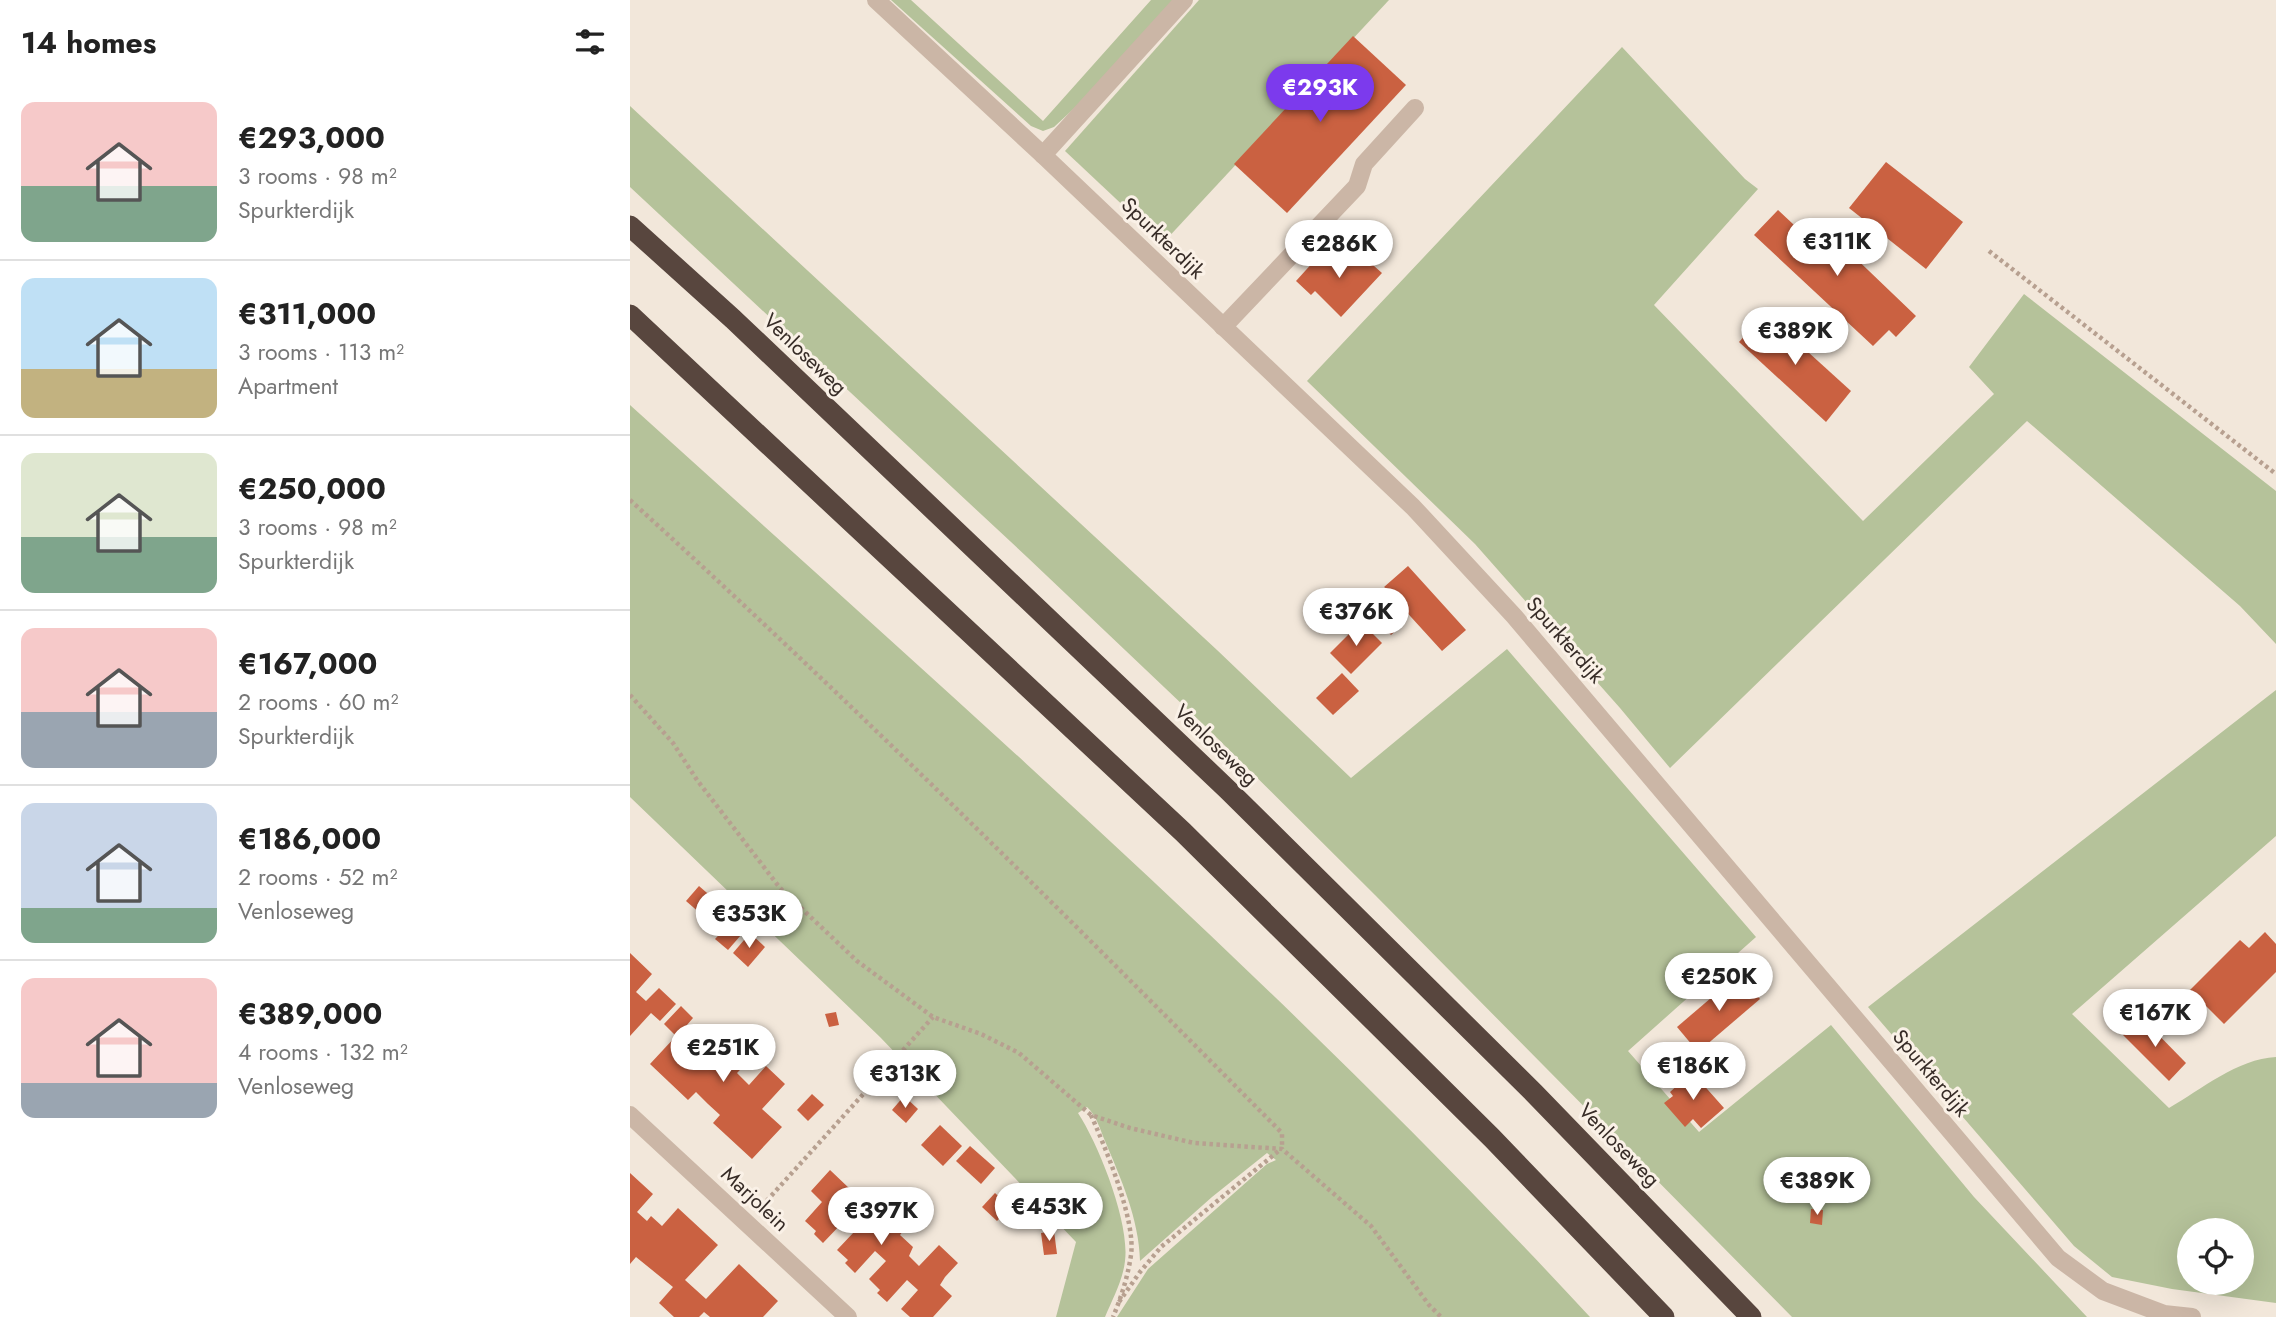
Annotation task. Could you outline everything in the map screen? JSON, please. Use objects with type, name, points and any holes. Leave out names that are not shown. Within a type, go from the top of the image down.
[{"type":"highway","name":"Venloseweg","points":[[630,226],[733,319],[1228,790],[1534,1093],[1751,1317]]},
{"type":"highway","points":[[630,315],[1183,832],[1492,1138],[1664,1317]]},
{"type":"street","name":"Spurkterdijk","points":[[876,0],[1413,507],[1514,616],[2058,1258],[2103,1291],[2164,1314],[2192,1317]]},
{"type":"street","points":[[1043,155],[1184,0]]},
{"type":"street","points":[[1223,327],[1357,186],[1364,164],[1415,108]]},
{"type":"street","name":"Marjolein","points":[[630,1115],[848,1317]]},
{"type":"path","points":[[1989,251],[2276,474]]},
{"type":"path","points":[[630,500],[722,583],[1029,878],[1282,1133],[1282,1149]]},
{"type":"path","points":[[630,695],[673,743],[697,780],[780,888],[857,961],[933,1017],[981,1034],[1019,1053],[1091,1115],[1130,1128],[1194,1143],[1282,1149],[1371,1226],[1429,1305],[1441,1317]]},
{"type":"path","points":[[747,1223],[933,1017]]},
{"type":"path","points":[[1091,1115],[1106,1150],[1126,1211],[1132,1252],[1113,1317]]},
{"type":"path","points":[[1119,1302],[1161,1247],[1282,1149]]},
{"type":"green space","points":[[891,0],[911,0],[1043,121],[1151,0],[1176,0],[1080,103],[1054,127],[1043,131],[1031,126]]},
{"type":"green space","points":[[1199,0],[1389,0],[1163,243],[1065,151]]},
{"type":"green space","points":[[1622,47],[1745,179],[1758,189],[1654,305],[1863,521],[1994,394],[1969,367],[2024,294],[2276,491],[2276,644],[2240,606],[2027,421],[1670,768],[1475,544],[1307,381]]},
{"type":"green space","points":[[630,106],[1217,650],[1351,778],[1507,649],[1756,937],[1628,1051],[1699,1132],[1831,1025],[1974,1197],[2087,1317],[1792,1317],[1204,725],[630,187]]},
{"type":"green space","points":[[630,405],[998,738],[1241,964],[1476,1197],[1590,1317],[1117,1317],[1148,1269],[1267,1164],[1276,1160],[1267,1153],[1212,1197],[1140,1261],[1128,1199],[1098,1122],[1087,1107],[1078,1113],[1095,1144],[1118,1206],[1125,1245],[1124,1268],[1105,1317],[1056,1317],[1076,1242],[880,1037],[630,797]]},
{"type":"green space","points":[[2276,690],[2276,836],[2072,1014],[2169,1108],[2234,1069],[2247,1063],[2276,1057],[2276,1303],[2217,1295],[2254,1295],[2254,1218],[2177,1218],[2177,1290],[2112,1277],[2074,1246],[1868,1007]]},
{"type":"building","points":[[1353,36],[1406,85],[1287,213],[1234,164]]},
{"type":"building","points":[[1886,162],[1963,222],[1926,269],[1849,208]]},
{"type":"building","points":[[1778,210],[1808,238],[1821,225],[1916,316],[1896,337],[1889,330],[1873,346],[1754,235]]},
{"type":"building","points":[[1325,249],[1342,265],[1356,250],[1382,273],[1341,317],[1315,291],[1311,295],[1296,281]]},
{"type":"building","points":[[1765,313],[1851,391],[1826,422],[1739,342]]},
{"type":"building","points":[[1408,566],[1466,630],[1442,651],[1401,606],[1393,614],[1403,624],[1391,635],[1366,610],[1387,589],[1384,587]]},
{"type":"building","points":[[1361,622],[1382,643],[1351,674],[1330,653]]},
{"type":"building","points":[[1342,673],[1359,691],[1333,715],[1316,698]]},
{"type":"building","points":[[699,886],[714,899],[701,914],[686,901]]},
{"type":"building","points":[[729,924],[741,935],[728,950],[715,939]]},
{"type":"building","points":[[2265,932],[2276,944],[2276,972],[2224,1024],[2190,990],[2240,940],[2249,948]]},
{"type":"building","points":[[750,933],[765,947],[748,967],[733,953]]},
{"type":"building","points":[[630,953],[652,974],[636,992],[646,1001],[659,988],[676,1004],[660,1021],[651,1013],[630,1036]]},
{"type":"building","points":[[1739,974],[1760,999],[1698,1052],[1677,1027]]},
{"type":"building","points":[[681,1006],[693,1018],[680,1033],[709,1060],[721,1047],[727,1046],[733,1051],[754,1028],[768,1041],[737,1073],[749,1085],[766,1066],[785,1084],[762,1109],[782,1127],[752,1159],[713,1123],[720,1115],[696,1092],[688,1100],[650,1064],[676,1036],[664,1024]]},
{"type":"building","points":[[836,1012],[839,1025],[829,1027],[825,1014]]},
{"type":"building","points":[[2141,1017],[2186,1063],[2169,1081],[2123,1035]]},
{"type":"building","points":[[1692,1072],[1724,1108],[1701,1128],[1693,1119],[1685,1127],[1664,1103],[1673,1096],[1670,1092]]},
{"type":"building","points":[[812,1094],[824,1105],[808,1121],[797,1110]]},
{"type":"building","points":[[904,1096],[918,1109],[906,1123],[892,1110]]},
{"type":"building","points":[[940,1125],[962,1146],[943,1166],[921,1145]]},
{"type":"building","points":[[970,1146],[995,1168],[981,1184],[956,1161]]},
{"type":"building","points":[[830,1170],[850,1189],[844,1197],[856,1207],[865,1196],[877,1207],[894,1198],[905,1218],[897,1226],[903,1231],[900,1235],[913,1247],[909,1256],[919,1266],[939,1245],[958,1263],[940,1285],[952,1296],[933,1317],[910,1317],[901,1309],[918,1290],[907,1280],[887,1302],[877,1293],[880,1290],[869,1279],[886,1261],[875,1251],[855,1273],[845,1263],[848,1260],[837,1250],[854,1232],[843,1222],[823,1243],[814,1234],[816,1231],[805,1221],[822,1202],[811,1191]]},
{"type":"building","points":[[630,1173],[653,1194],[637,1212],[647,1221],[651,1216],[662,1226],[678,1208],[718,1245],[685,1280],[706,1299],[739,1264],[778,1301],[763,1317],[710,1317],[704,1312],[699,1317],[674,1317],[659,1303],[673,1287],[636,1257],[630,1264]]},
{"type":"building","points":[[995,1193],[1010,1207],[997,1221],[982,1207]]},
{"type":"building","points":[[1811,1209],[1823,1210],[1822,1225],[1810,1223]]},
{"type":"building","points":[[1054,1231],[1057,1254],[1044,1255],[1041,1233]]}]
